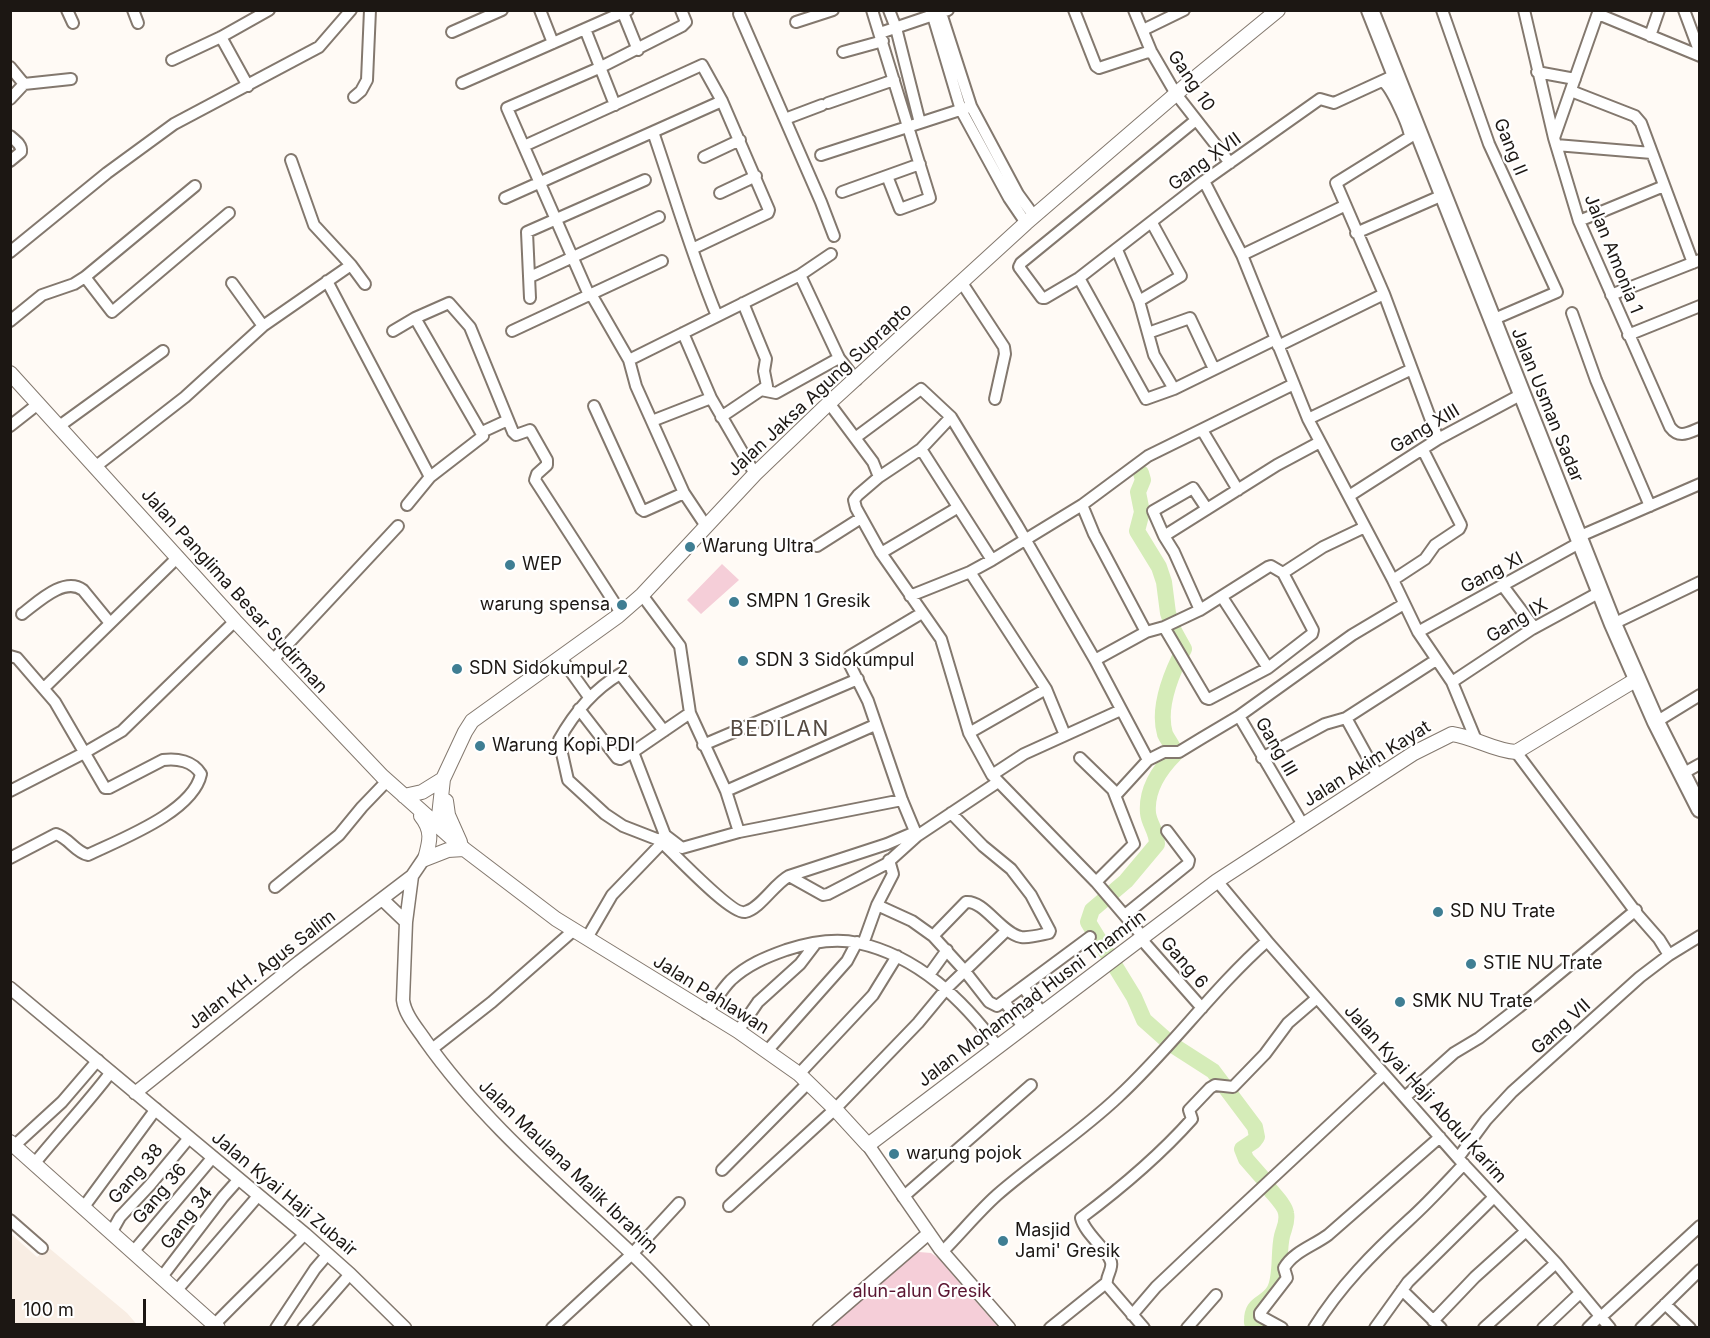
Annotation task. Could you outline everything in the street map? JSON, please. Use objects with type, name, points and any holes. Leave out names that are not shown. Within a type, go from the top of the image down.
[{"type":"highway","name":"Jalan Usman Sadar","points":[[1370,10],[1388,78],[1443,195],[1613,624],[1656,722],[1700,809]]},
{"type":"main road","name":"Jalan Jaksa Agung Suprapto","points":[[438,825],[443,779],[472,722],[561,658],[642,595],[754,474],[829,403],[1030,220],[1176,94],[1278,10]]},
{"type":"main road","name":"Jalan Panglima Besar Sudirman","points":[[10,373],[272,661],[387,781],[438,825]]},
{"type":"main road","points":[[1516,752],[1637,679]]},
{"type":"main road","name":"Jalan Akim Kayat","points":[[1217,881],[1414,753],[1450,735],[1476,740],[1507,752],[1516,752]]},
{"type":"main road","points":[[443,779],[446,810],[464,849],[448,850],[425,859],[431,838],[430,828],[404,796],[422,792],[443,779]]},
{"type":"main road","name":"Jalan Pahlawan","points":[[438,825],[464,849],[556,919],[767,1051],[803,1078],[868,1145]]},
{"type":"main road","name":"Jalan Mohammad Husni Thamrin","points":[[868,1145],[1217,881]]},
{"type":"main road","points":[[12,1144],[217,1326]]},
{"type":"street","points":[[67,10],[73,23]]},
{"type":"street","points":[[133,10],[138,23]]},
{"type":"street","points":[[172,60],[221,37],[269,10]]},
{"type":"street","points":[[10,252],[107,173],[174,124],[319,47],[351,10]]},
{"type":"street","points":[[354,97],[361,91],[367,80],[370,10]]},
{"type":"street","points":[[452,32],[483,14],[502,10]]},
{"type":"street","points":[[540,10],[554,43]]},
{"type":"street","points":[[681,10],[686,22],[682,26],[638,50],[507,108],[590,295],[628,360],[636,386],[684,494],[706,526]]},
{"type":"street","points":[[727,10],[732,14],[740,12],[834,237]]},
{"type":"street","points":[[796,22],[833,10]]},
{"type":"street","points":[[872,10],[931,197],[900,209],[887,176]]},
{"type":"street","points":[[889,10],[896,28],[920,123]]},
{"type":"street","points":[[1074,10],[1096,66],[1099,68],[1151,51]]},
{"type":"street","name":"Gang 10","points":[[1134,10],[1151,51],[1176,94],[1230,163]]},
{"type":"street","points":[[1143,30],[1184,10]]},
{"type":"street","name":"Gang II","points":[[1442,10],[1489,144],[1557,292],[1492,320]]},
{"type":"street","name":"Jalan Amonia 1","points":[[1524,10],[1555,142],[1579,221],[1670,427],[1675,433],[1684,434],[1700,428]]},
{"type":"street","points":[[1650,36],[1659,10]]},
{"type":"street","points":[[1684,10],[1700,55]]},
{"type":"street","points":[[462,83],[585,29],[602,16],[625,12],[638,50]]},
{"type":"street","points":[[1652,153],[1555,142],[1598,12],[1650,36],[1700,55]]},
{"type":"street","points":[[843,52],[881,37],[896,28],[941,13],[966,108],[1018,194],[1030,220]]},
{"type":"street","points":[[585,29],[615,105]]},
{"type":"street","points":[[221,37],[248,86]]},
{"type":"street","points":[[524,146],[702,65],[722,101],[769,210],[768,213],[692,249]]},
{"type":"street","points":[[10,67],[24,84]]},
{"type":"street","points":[[1537,72],[1575,79]]},
{"type":"street","points":[[1388,78],[1386,82],[1411,135],[1408,140],[1336,183],[1384,294],[1438,438]]},
{"type":"street","name":"Gang XVII","points":[[1196,120],[1021,263],[1019,267],[1042,298],[1079,278],[1204,181],[1320,99],[1333,104],[1388,78]]},
{"type":"street","points":[[10,99],[24,84],[71,79]]},
{"type":"street","points":[[785,119],[894,80]]},
{"type":"street","points":[[1571,91],[1635,116],[1641,123],[1696,262],[1611,295]]},
{"type":"street","points":[[505,198],[722,101]]},
{"type":"street","points":[[821,155],[966,108]]},
{"type":"street","points":[[653,132],[700,274],[717,316]]},
{"type":"street","points":[[10,136],[21,146],[22,150],[10,161]]},
{"type":"street","points":[[704,157],[740,140]]},
{"type":"street","points":[[291,160],[311,220],[351,265],[364,284]]},
{"type":"street","points":[[842,192],[920,164]]},
{"type":"street","points":[[720,193],[756,176]]},
{"type":"street","points":[[530,298],[526,234],[530,230],[645,180]]},
{"type":"street","points":[[1204,181],[1242,255],[1308,419],[1418,632],[1452,682],[1476,740]]},
{"type":"street","points":[[10,321],[42,295],[74,284],[85,277],[195,186]]},
{"type":"street","points":[[1579,221],[1664,186]]},
{"type":"street","points":[[1356,233],[1443,195]]},
{"type":"street","points":[[1242,255],[1344,206]]},
{"type":"street","points":[[85,277],[112,312],[229,213]]},
{"type":"street","points":[[530,277],[659,217]]},
{"type":"street","points":[[1139,302],[1181,276],[1152,223]]},
{"type":"street","points":[[1117,250],[1139,302],[1154,355],[1173,389]]},
{"type":"street","points":[[628,360],[800,275],[831,254]]},
{"type":"street","points":[[512,331],[662,261]]},
{"type":"street","points":[[95,467],[185,397],[263,326],[351,265]]},
{"type":"street","points":[[800,275],[839,358],[856,380]]},
{"type":"street","points":[[1079,278],[1144,398],[1147,399],[1384,294]]},
{"type":"street","points":[[327,281],[430,477]]},
{"type":"street","points":[[232,283],[263,326]]},
{"type":"street","points":[[962,283],[1004,347],[1005,354],[995,399]]},
{"type":"street","points":[[393,331],[449,303],[453,305],[470,327],[516,435],[530,430],[549,463],[537,474],[536,480],[621,613]]},
{"type":"street","points":[[721,417],[767,386],[764,371],[766,359],[744,303]]},
{"type":"street","points":[[1628,335],[1700,306]]},
{"type":"street","points":[[1572,313],[1596,380],[1650,507]]},
{"type":"street","points":[[407,505],[430,477],[483,436],[415,318]]},
{"type":"street","points":[[1148,333],[1190,318],[1214,369]]},
{"type":"street","points":[[683,333],[711,398],[754,474]]},
{"type":"street","points":[[58,427],[163,351]]},
{"type":"street","points":[[761,390],[776,393],[839,358]]},
{"type":"street","points":[[1308,419],[1412,369]]},
{"type":"street","points":[[910,596],[970,572],[992,560],[1082,505],[1148,456],[1294,384]]},
{"type":"street","points":[[855,438],[921,389],[951,417],[1095,660],[1148,760]]},
{"type":"street","name":"Gang XIII","points":[[1349,496],[1423,450],[1438,438],[1522,394]]},
{"type":"street","points":[[652,421],[711,398]]},
{"type":"street","points":[[829,403],[873,462],[879,477]]},
{"type":"street","points":[[10,426],[38,404]]},
{"type":"street","points":[[594,406],[641,509],[644,511],[684,494]]},
{"type":"street","points":[[817,546],[861,518],[854,500],[858,495],[879,477],[921,449],[951,417]]},
{"type":"street","points":[[482,432],[508,420]]},
{"type":"street","points":[[1202,430],[1238,490]]},
{"type":"street","points":[[1164,536],[1277,465],[1320,442]]},
{"type":"street","points":[[921,449],[992,560]]},
{"type":"street","points":[[1393,580],[1425,559],[1435,545],[1459,529],[1461,525],[1423,450]]},
{"type":"street","name":"Gang XI","points":[[1418,632],[1503,586],[1579,540],[1700,484]]},
{"type":"street","points":[[1200,610],[1153,512],[1193,488],[1207,509]]},
{"type":"street","points":[[1082,505],[1094,534],[1146,632]]},
{"type":"street","points":[[881,553],[957,508]]},
{"type":"street","name":"Gang 6","points":[[861,518],[881,553],[940,639],[969,733],[995,778],[1108,895],[1202,1008]]},
{"type":"street","points":[[272,661],[398,526]]},
{"type":"street","points":[[1283,573],[1323,547],[1365,527]]},
{"type":"street","points":[[44,688],[178,557]]},
{"type":"street","points":[[1095,660],[1146,632],[1164,627],[1200,610],[1271,566],[1283,573],[1313,633],[1268,668],[1209,699],[1206,698],[1164,627]]},
{"type":"street","points":[[970,572],[1046,689],[1065,735]]},
{"type":"street","points":[[1613,624],[1700,582]]},
{"type":"street","points":[[22,614],[50,593],[72,586],[83,590],[110,622]]},
{"type":"street","points":[[1503,586],[1533,626],[1532,629]]},
{"type":"street","name":"Gang IX","points":[[1452,682],[1532,629],[1600,592]]},
{"type":"street","points":[[642,595],[680,646],[690,713],[726,792],[739,832]]},
{"type":"street","points":[[1222,597],[1268,668]]},
{"type":"street","points":[[1116,795],[1148,760],[1164,752],[1179,752],[1239,716],[1352,635],[1404,604]]},
{"type":"street","points":[[916,834],[858,679],[848,661],[850,656],[922,614]]},
{"type":"street","points":[[10,791],[84,753],[128,726],[235,621]]},
{"type":"street","points":[[10,656],[17,658],[55,702],[107,789],[163,760],[185,761],[198,768],[200,777],[193,793],[174,809],[88,855],[82,853],[63,836],[56,834],[10,858]]},
{"type":"street","points":[[561,658],[589,697]]},
{"type":"street","points":[[1262,758],[1325,724],[1346,718],[1436,660]]},
{"type":"street","points":[[664,731],[620,674],[589,697],[559,740],[568,780],[605,814],[623,826],[682,848],[739,832],[902,801]]},
{"type":"street","points":[[703,745],[858,679]]},
{"type":"street","points":[[969,733],[1046,689]]},
{"type":"street","points":[[1656,722],[1700,695]]},
{"type":"street","points":[[579,709],[616,758],[620,759],[690,713]]},
{"type":"street","points":[[633,752],[662,839],[709,890],[738,912],[745,912],[755,907],[780,881],[789,876],[916,834],[951,813],[1024,754],[1121,710]]},
{"type":"street","name":"Gang III","points":[[1239,716],[1303,825]]},
{"type":"street","points":[[1346,718],[1378,776]]},
{"type":"street","points":[[726,792],[875,724]]},
{"type":"street","points":[[1516,752],[1659,939],[1668,955]]},
{"type":"street","points":[[1080,758],[1116,795],[1134,844],[1096,882]]},
{"type":"street","points":[[1682,774],[1700,764]]},
{"type":"street","points":[[275,887],[339,835],[387,781]]},
{"type":"street","points":[[933,936],[966,902],[970,901],[1006,930],[1019,937],[1032,937],[1050,931],[1031,895],[1011,869],[983,846],[951,813]]},
{"type":"street","name":"Jalan KH. Agus Salim","points":[[135,1093],[299,962],[412,876],[425,859],[435,840],[438,825]]},
{"type":"street","points":[[1125,915],[1188,864],[1189,860],[1167,831]]},
{"type":"street","points":[[789,876],[825,895],[890,860],[916,834]]},
{"type":"street","points":[[587,938],[612,895],[662,839]]},
{"type":"street","points":[[767,1051],[847,961],[860,943],[892,874],[890,860]]},
{"type":"street","name":"Jalan Maulana Malik Ibrahim","points":[[412,876],[406,922],[404,1006],[432,1049],[481,1111],[632,1254],[701,1327]]},
{"type":"street","name":"Jalan Kyai Haji Abdul Karim","points":[[1217,881],[1461,1161],[1556,1263],[1610,1328]]},
{"type":"street","points":[[382,900],[406,922]]},
{"type":"street","points":[[878,905],[912,921],[933,936],[964,970],[988,1002],[997,1006],[1090,937]]},
{"type":"street","points":[[1404,1096],[1454,1053],[1479,1038],[1519,1007],[1636,910]]},
{"type":"street","points":[[432,1049],[492,1002],[574,930]]},
{"type":"street","points":[[729,1206],[835,1109],[918,1023],[946,988],[1006,930]]},
{"type":"street","name":"Gang VII","points":[[1314,1328],[1325,1309],[1355,1272],[1411,1219],[1461,1161],[1486,1120],[1512,1092],[1640,977],[1668,955],[1700,936]]},
{"type":"street","points":[[943,1251],[996,1196],[1117,1098],[1239,966],[1267,941]]},
{"type":"street","points":[[738,1031],[758,1002],[800,964],[816,943]]},
{"type":"street","points":[[706,1013],[731,980],[758,960],[816,943],[860,943],[897,956],[930,975],[971,1013],[998,1047]]},
{"type":"street","points":[[930,975],[947,950]]},
{"type":"street","points":[[722,1170],[873,995],[897,956]]},
{"type":"street","points":[[1023,987],[1042,1013]]},
{"type":"street","name":"Jalan Kyai Haji Zubair","points":[[10,988],[305,1234],[405,1327]]},
{"type":"street","points":[[1050,1328],[1106,1283],[1110,1261],[1094,1241],[1081,1218],[1115,1192],[1175,1137],[1191,1119],[1189,1110],[1210,1088],[1215,1085],[1227,1087],[1265,1054],[1288,1023],[1317,998]]},
{"type":"street","points":[[1004,1001],[1024,1028]]},
{"type":"street","points":[[971,1013],[988,1002]]},
{"type":"street","points":[[12,1144],[62,1102],[98,1060]]},
{"type":"street","points":[[34,1164],[85,1106],[111,1072]]},
{"type":"street","points":[[1132,1315],[1156,1287],[1384,1074]]},
{"type":"street","points":[[903,1197],[1031,1085]]},
{"type":"street","points":[[83,1208],[156,1109]]},
{"type":"street","name":"Gang 38","points":[[111,1233],[120,1217],[150,1185],[189,1137]]},
{"type":"street","points":[[1282,1328],[1260,1314],[1262,1308],[1287,1278],[1284,1268],[1290,1258],[1314,1246],[1328,1235],[1440,1137]]},
{"type":"street","name":"Jalan Pahlawan","points":[[868,1145],[929,1233],[1009,1328]]},
{"type":"street","name":"Gang 36","points":[[133,1252],[213,1157]]},
{"type":"street","name":"Gang 34","points":[[161,1278],[239,1179]]},
{"type":"street","points":[[177,1290],[258,1196]]},
{"type":"street","points":[[1375,1328],[1402,1290],[1494,1197]]},
{"type":"street","points":[[552,1328],[632,1254],[678,1203]]},
{"type":"street","points":[[10,1220],[42,1248]]},
{"type":"street","points":[[1588,1328],[1700,1226]]},
{"type":"street","points":[[1402,1290],[1438,1326],[1474,1277],[1526,1231]]},
{"type":"street","points":[[819,1328],[929,1233]]},
{"type":"street","points":[[217,1326],[246,1291],[280,1261],[305,1234]]},
{"type":"street","points":[[276,1328],[315,1269],[327,1255]]},
{"type":"street","points":[[1484,1328],[1556,1263]]},
{"type":"street","points":[[1641,1328],[1700,1270]]},
{"type":"street","points":[[303,1328],[350,1274]]},
{"type":"street","points":[[1106,1283],[1144,1328]]},
{"type":"street","points":[[1543,1328],[1580,1293]]},
{"type":"street","points":[[1187,1328],[1216,1295]]},
{"type":"street","points":[[1665,1304],[1690,1328]]},
{"type":"shaded area","points":[[10,1233],[37,1257],[49,1248],[127,1313],[139,1327],[11,1327]]},
{"type":"green space","points":[[722,564],[739,580],[701,614],[687,600]]},
{"type":"green space","name":"alun-alun Gresik","points":[[919,1252],[931,1253],[938,1258],[998,1327],[829,1328],[910,1255]]},
{"type":"waterway","points":[[1141,473],[1143,480],[1138,492],[1142,512],[1137,531],[1159,567],[1164,582],[1168,613],[1174,631],[1184,649],[1164,701],[1165,734],[1175,754],[1159,773],[1149,796],[1148,813],[1157,844],[1126,881],[1092,910],[1088,922],[1134,997],[1144,1020],[1171,1044],[1213,1071],[1255,1127],[1257,1137],[1242,1149],[1246,1159],[1267,1183],[1285,1210],[1286,1216],[1276,1286],[1270,1296],[1254,1311],[1252,1323],[1257,1328]]},
{"type":"place","name":"Warung Ultra","points":[[690,547]]},
{"type":"place","name":"WEP","points":[[510,565]]},
{"type":"place","name":"SMPN 1 Gresik","points":[[734,602]]},
{"type":"place","name":"warung spensa","points":[[622,605]]},
{"type":"place","name":"SDN 3 Sidokumpul","points":[[743,661]]},
{"type":"place","name":"SDN Sidokumpul 2","points":[[457,669]]},
{"type":"place","name":"Warung Kopi PDI","points":[[480,746]]},
{"type":"place","name":"SD NU Trate","points":[[1438,912]]},
{"type":"place","name":"STIE NU Trate","points":[[1471,964]]},
{"type":"place","name":"SMK NU Trate","points":[[1400,1002]]},
{"type":"place","name":"warung pojok","points":[[894,1154]]},
{"type":"place","name":"Masjid Jami' Gresik","points":[[1003,1241]]},
{"type":"district","name":"BEDILAN","points":[[780,730]]}]
